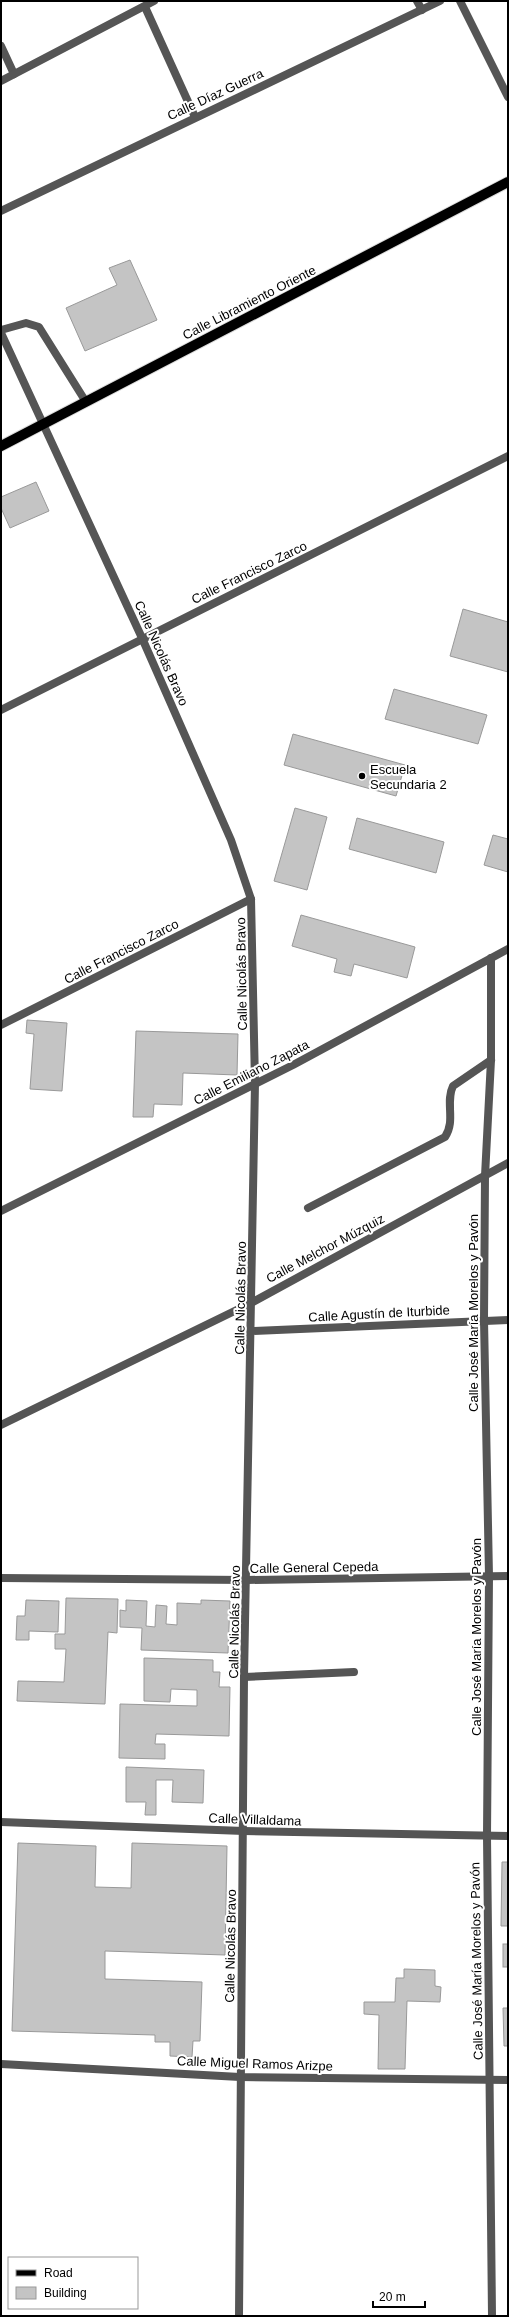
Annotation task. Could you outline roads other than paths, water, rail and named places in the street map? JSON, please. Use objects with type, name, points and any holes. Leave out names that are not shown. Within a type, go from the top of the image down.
[{"type":"main road","name":"Calle Libramiento Oriente","points":[[1,446],[508,182]]},
{"type":"street","points":[[1,81],[154,1]]},
{"type":"street","points":[[417,1],[422,10]]},
{"type":"street","name":"Calle Díaz Guerra","points":[[1,211],[440,1]]},
{"type":"street","points":[[460,1],[508,97]]},
{"type":"street","points":[[145,7],[195,117]]},
{"type":"street","points":[[1,46],[14,74]]},
{"type":"street","points":[[1,330],[26,323],[39,327],[86,402]]},
{"type":"street","name":"Calle Nicolás Bravo","points":[[1,333],[142,638],[231,840],[251,899],[255,1083],[251,1303],[252,1331],[244,1677],[244,1831],[240,2076],[239,2316]]},
{"type":"street","name":"Calle Francisco Zarco","points":[[1,710],[142,638],[508,456]]},
{"type":"street","name":"Calle Francisco Zarco","points":[[1,1026],[251,899]]},
{"type":"street","name":"Calle Emiliano Zapata","points":[[1,1211],[293,1064],[508,949]]},
{"type":"street","name":"Calle José María Morelos y Pavón","points":[[491,958],[491,1060],[485,1176],[484,1320],[489,1576],[487,1836],[492,2316]]},
{"type":"street","points":[[308,1208],[445,1137],[449,1130],[451,1118],[450,1092],[453,1086],[491,1060]]},
{"type":"street","name":"Calle Melchor Múzquiz","points":[[1,1425],[251,1303],[508,1163]]},
{"type":"street","name":"Calle Agustín de Iturbide","points":[[252,1331],[508,1320]]},
{"type":"street","name":"Calle General Cepeda","points":[[1,1578],[247,1580],[508,1576]]},
{"type":"street","points":[[244,1677],[354,1672]]},
{"type":"street","name":"Calle Villaldama","points":[[1,1822],[244,1831],[508,1836]]},
{"type":"street","name":"Calle Miguel Ramos Arizpe","points":[[1,2064],[240,2076],[490,2081],[508,2080]]},
{"type":"place","name":"Escuela Secundaria 2","points":[[362,776]]}]
